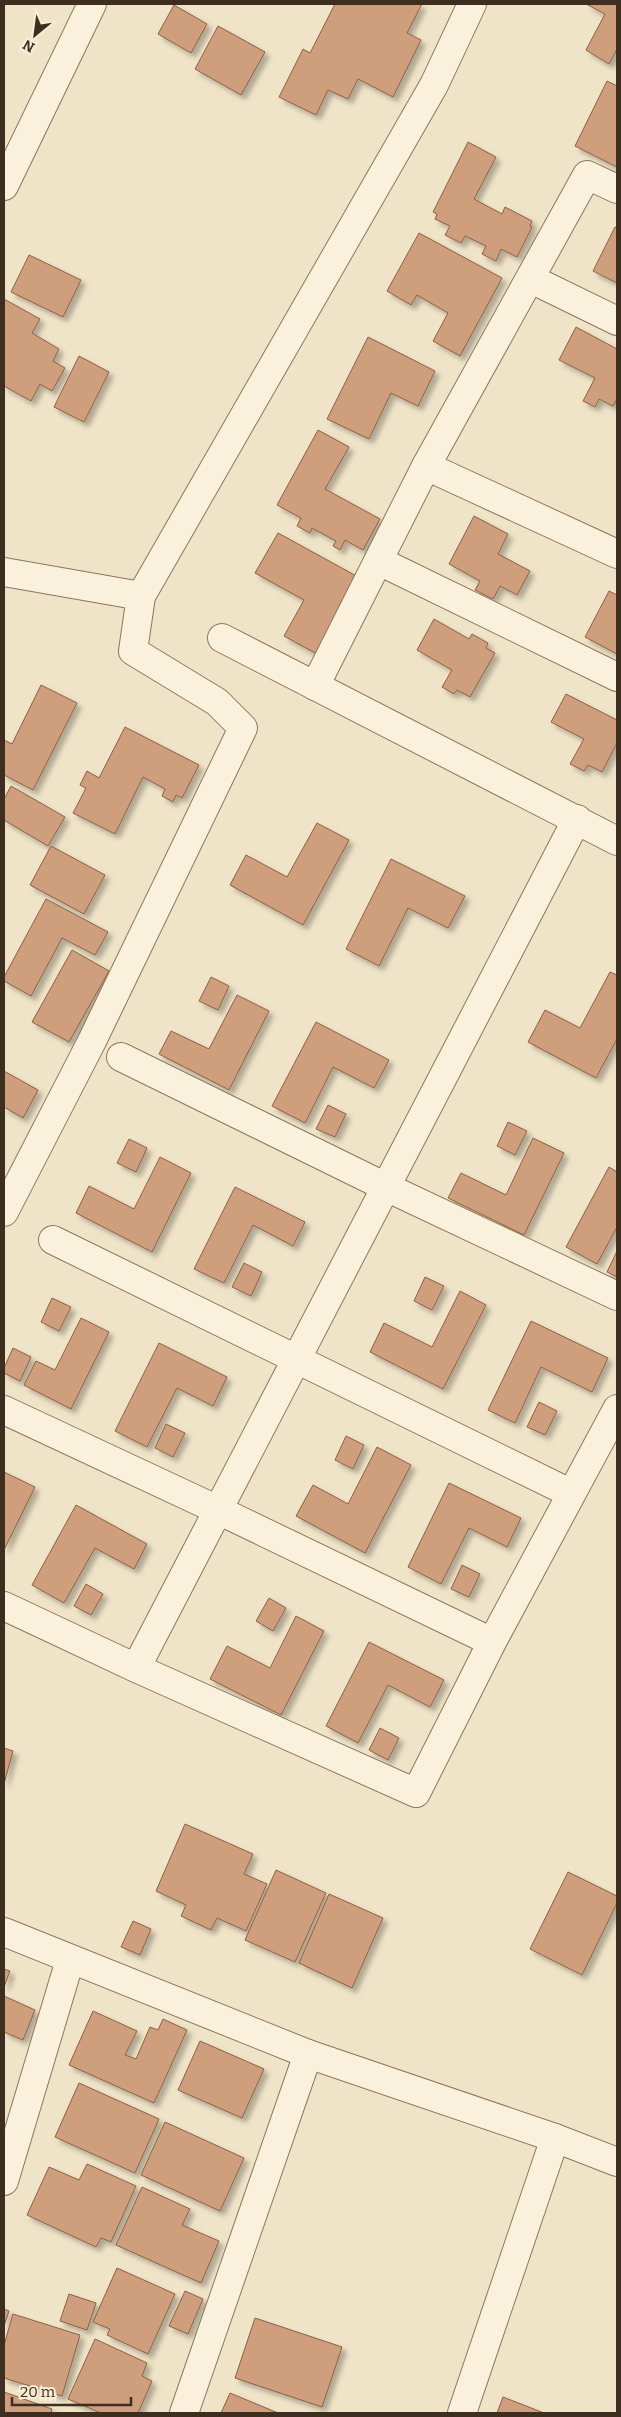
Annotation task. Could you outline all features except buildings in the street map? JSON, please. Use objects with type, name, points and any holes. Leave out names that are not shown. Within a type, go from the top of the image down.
[{"type":"street","points":[[4,186],[92,4]]},
{"type":"street","points":[[4,1212],[92,1041],[243,728],[217,702],[133,651],[141,596],[429,94],[472,4]]},
{"type":"street","points":[[315,686],[426,466],[532,279],[587,175],[617,190]]},
{"type":"street","points":[[532,279],[617,321]]},
{"type":"street","points":[[426,466],[617,554]]},
{"type":"street","points":[[379,561],[617,677]]},
{"type":"street","points":[[5,576],[141,596]]},
{"type":"street","points":[[222,638],[617,841]]},
{"type":"street","points":[[136,1668],[577,819]]},
{"type":"street","points":[[121,1057],[386,1187],[617,1296]]},
{"type":"street","points":[[53,1240],[570,1493]]},
{"type":"street","points":[[4,1606],[136,1668],[416,1793],[492,1642],[570,1493],[617,1409]]},
{"type":"street","points":[[4,1410],[218,1510],[492,1642]]},
{"type":"street","points":[[4,1932],[308,2054],[555,2138],[617,2162]]},
{"type":"street","points":[[4,2181],[70,1960]]},
{"type":"street","points":[[184,2413],[308,2054]]},
{"type":"street","points":[[462,2413],[555,2138]]}]
